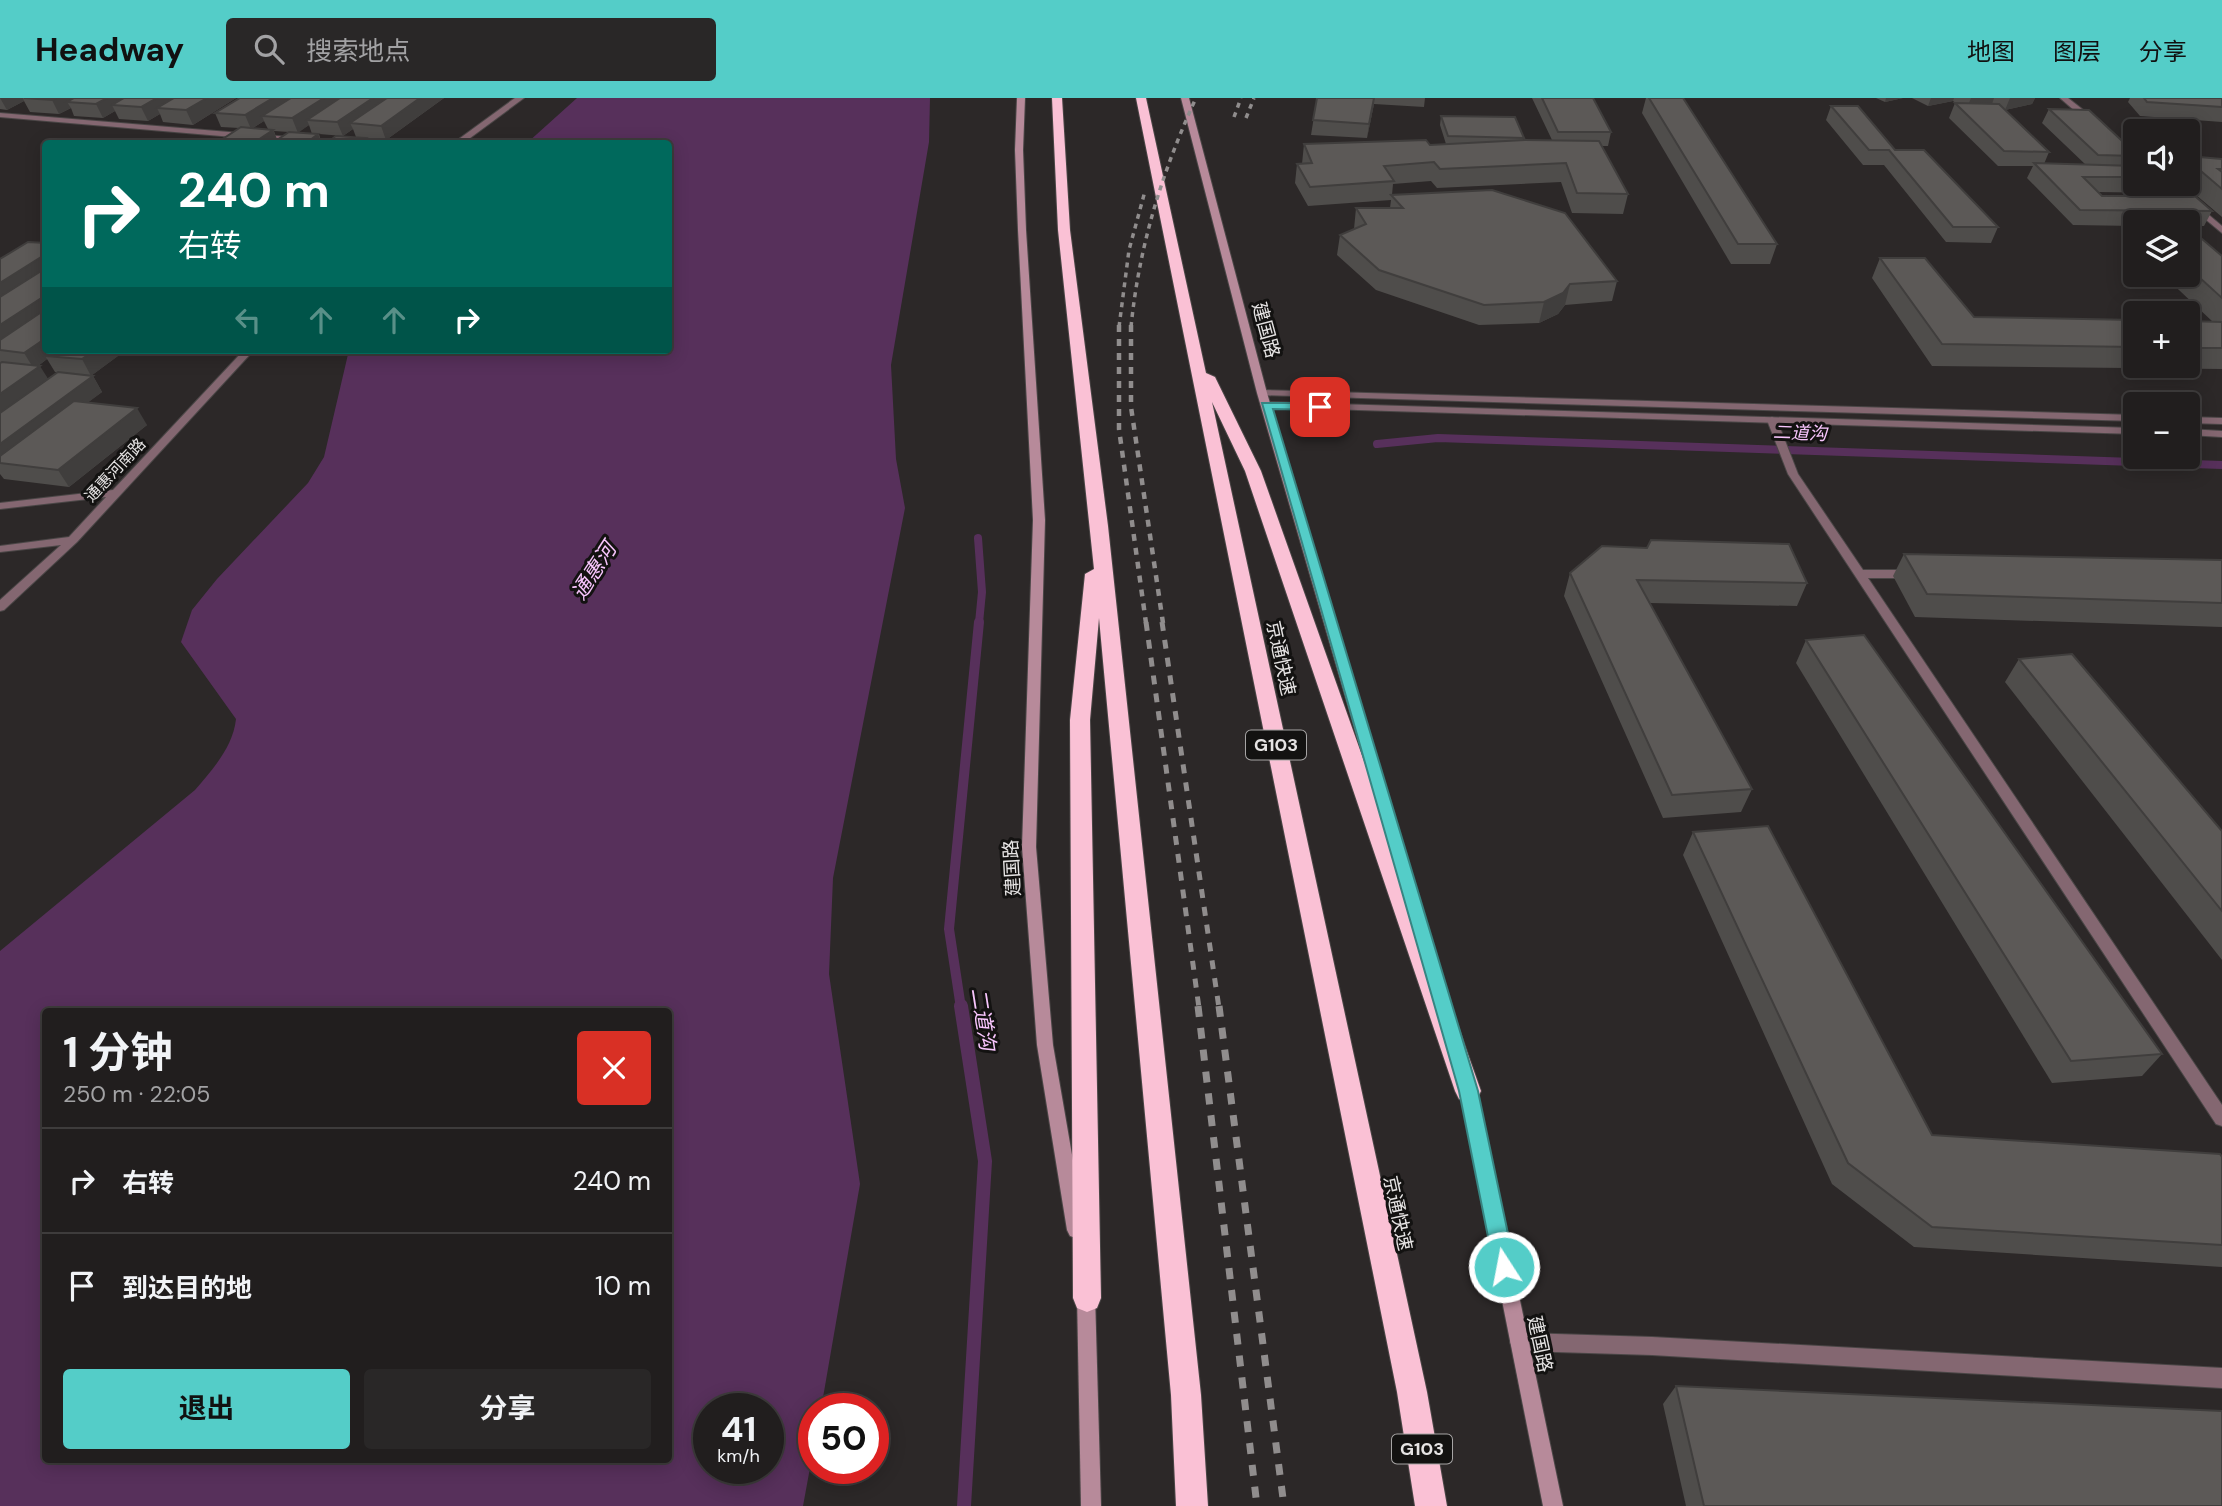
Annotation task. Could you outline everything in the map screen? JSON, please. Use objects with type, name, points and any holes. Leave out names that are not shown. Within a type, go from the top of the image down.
[{"type":"highway","points":[[1057,98],[1064,230],[1099,526],[1186,1395],[1192,1506]]},
{"type":"highway","name":"京通快速","points":[[1141,98],[1412,1392],[1431,1506]]},
{"type":"highway","points":[[1193,346],[1253,471],[1468,1091]]},
{"type":"highway","points":[[1087,1298],[1080,720],[1099,526]]},
{"type":"main road","name":"建国路","points":[[1021,98],[1019,150],[1022,230],[1039,520],[1029,847],[1045,1045],[1087,1298],[1091,1506]]},
{"type":"main road","name":"建国路","points":[[1185,98],[1264,399],[1468,1091],[1553,1506]]},
{"type":"street","points":[[462,140],[520,98]]},
{"type":"street","points":[[2064,98],[2105,132]]},
{"type":"street","points":[[0,115],[301,140]]},
{"type":"street","points":[[2181,196],[2222,230]]},
{"type":"street","name":"通惠河南路","points":[[0,607],[73,540],[245,354]]},
{"type":"street","points":[[1264,399],[2123,418]]},
{"type":"street","points":[[1264,399],[1772,420],[2123,431]]},
{"type":"street","points":[[1772,420],[1793,474],[2222,1119]]},
{"type":"street","points":[[2200,420],[2222,421]]},
{"type":"street","points":[[2200,432],[2222,433]]},
{"type":"street","points":[[0,506],[114,493]]},
{"type":"street","points":[[0,549],[73,540]]},
{"type":"street","points":[[1859,574],[1929,574]]},
{"type":"street","points":[[1520,1342],[1652,1346],[2222,1378]]},
{"type":"water","name":"通惠河","points":[[577,98],[930,98],[929,142],[891,365],[896,459],[905,508],[833,878],[829,974],[860,1184],[824,1393],[798,1393],[798,1484],[807,1484],[803,1506],[0,1506],[0,951],[195,790],[215,766],[231,739],[236,719],[181,642],[192,610],[217,579],[308,483],[324,457],[348,354],[672,354],[672,140],[530,140]]},
{"type":"building","points":[[24,98],[56,98],[52,100]]},
{"type":"building","points":[[74,98],[107,98],[96,104],[67,102]]},
{"type":"building","points":[[124,98],[157,98],[141,107],[112,105]]},
{"type":"building","points":[[174,98],[207,98],[186,110],[157,108]]},
{"type":"building","points":[[240,98],[273,98],[245,115],[215,113]]},
{"type":"building","points":[[291,98],[324,98],[292,118],[262,116]]},
{"type":"building","points":[[340,98],[373,98],[337,122],[307,120]]},
{"type":"building","points":[[387,98],[420,98],[381,126],[350,123]]},
{"type":"building","points":[[1317,98],[1374,98],[1369,124],[1313,120]]},
{"type":"building","points":[[1542,98],[1593,98],[1611,132],[1558,132]]},
{"type":"building","points":[[1649,98],[1683,98],[1777,244],[1738,244]]},
{"type":"building","points":[[2144,98],[2222,98],[2222,107],[2147,102]]},
{"type":"building","points":[[1955,103],[1999,104],[2049,152],[2004,151]]},
{"type":"building","points":[[1831,106],[1858,106],[1895,150],[1924,150],[1998,227],[1953,227],[1889,150],[1869,150]]},
{"type":"building","points":[[2049,109],[2089,110],[2123,142],[2123,156],[2098,155]]},
{"type":"building","points":[[1441,116],[1515,117],[1524,138],[1448,136]]},
{"type":"building","points":[[241,127],[273,130],[258,140],[221,140]]},
{"type":"building","points":[[289,132],[318,134],[310,140],[277,140]]},
{"type":"building","points":[[336,136],[366,138],[363,140],[330,140]]},
{"type":"building","points":[[1426,140],[1430,145],[1525,140],[1599,141],[1628,194],[1577,193],[1566,163],[1440,169],[1434,162],[1384,166],[1394,181],[1310,187],[1297,164],[1312,163],[1304,144]]},
{"type":"building","points":[[2200,157],[2222,159],[2222,169],[2218,169],[2222,172],[2222,189],[2200,170]]},
{"type":"building","points":[[2034,163],[2123,166],[2123,177],[2083,177],[2102,196],[2195,196],[2212,211],[2200,210],[2080,210]]},
{"type":"building","points":[[1492,190],[1565,213],[1617,281],[1570,284],[1563,293],[1544,302],[1484,305],[1379,270],[1340,235],[1366,224],[1356,208],[1403,208],[1391,195]]},
{"type":"building","points":[[2200,237],[2222,256],[2222,298],[2200,278]]},
{"type":"building","points":[[28,242],[42,243],[42,257],[0,283],[0,259]]},
{"type":"building","points":[[1880,258],[1925,258],[1974,317],[2123,320],[2123,347],[1942,344]]},
{"type":"building","points":[[42,271],[42,298],[0,325],[0,297]]},
{"type":"building","points":[[42,312],[42,341],[24,353],[0,350],[0,340]]},
{"type":"building","points":[[2200,321],[2222,322],[2222,348],[2200,348]]},
{"type":"building","points":[[48,354],[89,354],[82,359],[45,356]]},
{"type":"building","points":[[2,362],[40,366],[0,394]]},
{"type":"building","points":[[58,372],[93,376],[0,444],[0,413]]},
{"type":"building","points":[[74,401],[137,408],[58,470],[0,463],[0,456]]},
{"type":"building","points":[[1651,540],[1789,544],[1807,583],[1637,580],[1752,789],[1672,795],[1570,573],[1602,546],[1647,548]]},
{"type":"building","points":[[1904,554],[2222,560],[2222,603],[1927,594]]},
{"type":"building","points":[[1864,635],[2162,1054],[2071,1061],[1806,640]]},
{"type":"building","points":[[2072,654],[2222,831],[2222,911],[2019,659]]},
{"type":"building","points":[[1768,826],[1932,1135],[2220,1154],[2222,1245],[1932,1227],[1848,1163],[1693,832]]},
{"type":"building","points":[[1676,1386],[2222,1411],[2222,1506],[1704,1506]]},
{"type":"waterway","name":"二道沟","points":[[1377,444],[1438,438],[2222,465]]},
{"type":"waterway","name":"二道沟","points":[[978,538],[982,592],[979,623]]},
{"type":"waterway","name":"二道沟","points":[[961,1008],[949,929],[979,622]]},
{"type":"waterway","name":"二道沟","points":[[961,1006],[985,1161],[964,1506]]},
{"type":"railway","points":[[1131,327],[1146,238],[1163,182],[1196,98]]},
{"type":"railway","points":[[1234,117],[1241,98]]},
{"type":"railway","points":[[1246,118],[1254,98]]},
{"type":"railway","points":[[1119,327],[1129,250],[1145,191]]},
{"type":"railway","points":[[1119,327],[1119,429],[1146,623]]},
{"type":"railway","points":[[1131,327],[1131,407],[1163,623]]},
{"type":"railway","points":[[1146,622],[1199,1008]]},
{"type":"railway","points":[[1162,622],[1219,1008]]},
{"type":"railway","points":[[1198,1006],[1257,1506]]},
{"type":"railway","points":[[1219,1006],[1284,1506]]},
{"type":"route","points":[[1320,407],[1266,405],[1468,1091],[1504,1267]]}]
